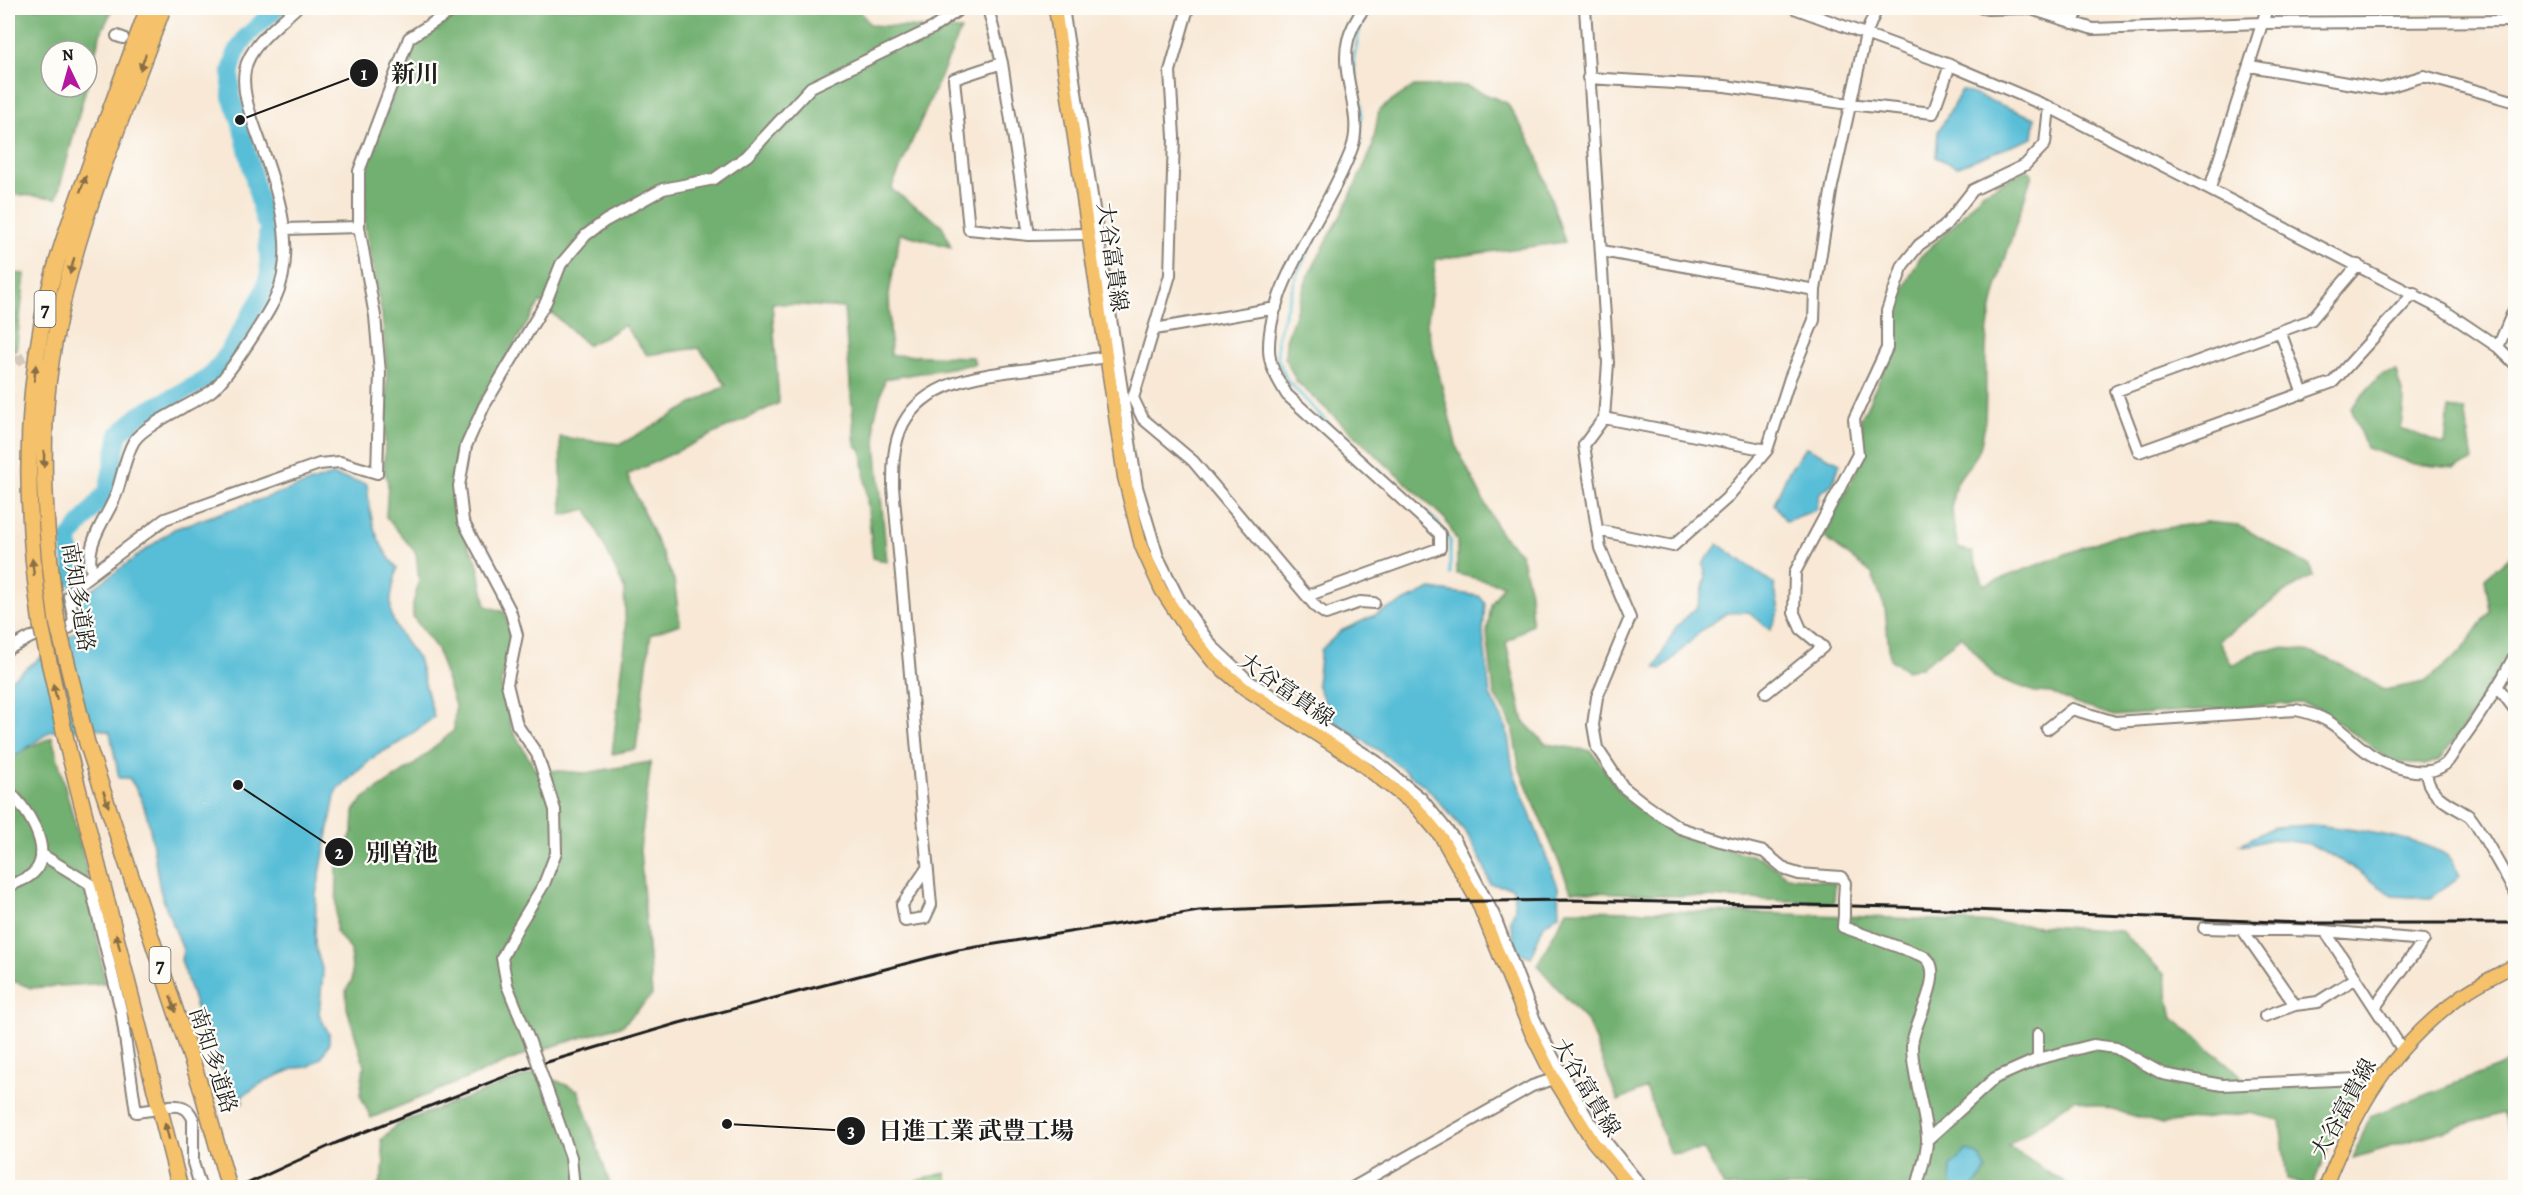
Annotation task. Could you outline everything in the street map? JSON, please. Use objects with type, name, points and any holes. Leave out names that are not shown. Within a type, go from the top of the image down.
[{"type":"highway","name":"南知多道路","points":[[148,8],[79,194],[54,272],[43,317],[30,419],[27,472],[28,519],[41,625],[68,748],[180,1188]]},
{"type":"highway","name":"南知多道路","points":[[163,8],[93,201],[73,262],[62,308],[52,359],[45,420],[44,472],[47,540],[57,622],[87,743],[202,1091],[228,1188]]},
{"type":"main road","name":"大谷富貴線","points":[[1055,8],[1124,477],[1141,546],[1161,590],[1187,630],[1213,662],[1245,689],[1354,759],[1415,806],[1441,837],[1478,901],[1531,1033],[1554,1079],[1593,1142],[1632,1188]]},
{"type":"main road","name":"大谷富貴線","points":[[2325,1188],[2345,1137],[2379,1078],[2402,1049],[2429,1022],[2465,993],[2516,964]]},
{"type":"street","points":[[92,573],[89,562],[95,534],[115,497],[135,440],[164,418],[212,391],[242,351],[275,299],[285,269],[284,229],[268,165],[246,103],[245,70],[253,52],[296,8]]},
{"type":"street","points":[[8,649],[31,637],[69,628],[74,620],[69,596],[76,586],[165,519],[319,464],[340,462],[377,473],[380,373],[375,316],[359,227],[359,171],[409,38],[456,8]]},
{"type":"street","points":[[574,1188],[571,1157],[507,985],[502,958],[544,884],[556,853],[555,810],[537,754],[517,725],[507,684],[517,635],[510,610],[463,521],[459,486],[466,446],[484,406],[546,302],[561,264],[586,235],[605,220],[663,189],[714,179],[747,156],[811,87],[933,28],[961,8]]},
{"type":"street","points":[[988,8],[1002,63],[1029,235]]},
{"type":"street","points":[[1063,8],[1137,488],[1158,557],[1179,599],[1212,646],[1250,681],[1376,761],[1421,798],[1455,840],[1489,904],[1534,1018],[1553,1057],[1588,1119],[1643,1188]]},
{"type":"street","points":[[1188,8],[1170,71],[1174,137],[1170,275],[1133,398],[1143,419],[1193,460],[1317,608],[1326,614],[1360,602],[1374,603]]},
{"type":"street","points":[[1307,596],[1440,548],[1440,534],[1287,395],[1274,374],[1269,350],[1276,308],[1292,268],[1353,146],[1354,122],[1345,56],[1347,40],[1364,8]]},
{"type":"street","points":[[1585,8],[1608,363],[1604,418],[1584,445],[1600,548],[1630,618],[1598,697],[1593,725],[1597,748],[1623,787],[1680,828],[1764,852],[1786,870],[1799,874],[1841,877],[1845,883],[1843,927],[1928,959],[1932,966],[1932,979],[1912,1045],[1927,1140],[1917,1188]]},
{"type":"street","points":[[1794,8],[1950,65],[2049,107],[2414,293],[2498,347],[2516,365]]},
{"type":"street","points":[[1597,530],[1673,546],[1725,499],[1767,450],[1790,378],[1814,320],[1815,290],[1821,249],[1849,104],[1866,34],[1877,8]]},
{"type":"street","points":[[1982,8],[2028,8],[2093,29],[2262,23],[2516,21]]},
{"type":"street","points":[[2073,22],[2079,8]]},
{"type":"street","points":[[2210,188],[2267,8]]},
{"type":"street","points":[[1002,63],[954,79],[969,229],[1029,235],[1088,234]]},
{"type":"street","points":[[1588,78],[1725,86],[1849,104],[1933,113],[1950,65]]},
{"type":"street","points":[[2250,66],[2381,89],[2424,76],[2516,102]]},
{"type":"street","points":[[1767,693],[1823,647],[1801,629],[1794,613],[1795,572],[1858,454],[1854,419],[1887,348],[1887,311],[1904,265],[1920,245],[1944,227],[1974,190],[2025,165],[2045,144],[2049,107]]},
{"type":"street","points":[[284,229],[359,227]]},
{"type":"street","points":[[1602,251],[1815,290]]},
{"type":"street","points":[[2358,265],[2311,320],[2116,391],[2139,452],[2333,382],[2414,293]]},
{"type":"street","points":[[2498,347],[2516,305]]},
{"type":"street","points":[[1155,328],[1276,308]]},
{"type":"street","points":[[2280,331],[2303,394]]},
{"type":"street","points":[[927,868],[902,905],[905,921],[926,918],[931,905],[893,487],[893,454],[903,424],[922,400],[955,383],[977,376],[1106,357]]},
{"type":"street","points":[[1604,418],[1767,450]]},
{"type":"street","points":[[2047,729],[2072,709],[2115,722],[2296,710],[2318,714],[2387,765],[2399,769],[2426,771],[2444,765],[2498,687],[2516,653]]},
{"type":"street","points":[[2498,687],[2516,711]]},
{"type":"street","points":[[2426,771],[2427,781],[2434,792],[2445,803],[2470,817],[2516,894]]},
{"type":"street","points":[[8,790],[25,809],[34,824],[41,854],[38,867],[33,873],[8,886]]},
{"type":"street","points":[[41,854],[90,884],[120,1010],[136,1112],[150,1110]]},
{"type":"street","points":[[2204,928],[2325,931],[2424,940],[2375,1007]]},
{"type":"street","points":[[2242,929],[2295,1005]]},
{"type":"street","points":[[2325,931],[2402,1049]]},
{"type":"street","points":[[2265,1016],[2295,1005],[2318,1002],[2356,978]]},
{"type":"street","points":[[2038,1034],[2038,1059]]},
{"type":"street","points":[[1927,1140],[1995,1078],[2038,1059],[2093,1044],[2116,1048],[2163,1074],[2222,1085],[2379,1078]]},
{"type":"street","points":[[1352,1188],[1532,1086],[1554,1079]]},
{"type":"street","points":[[169,1106],[184,1107],[193,1119],[193,1163],[201,1188]]},
{"type":"green space","points":[[8,8],[113,8],[99,39],[39,39],[39,99],[83,99],[57,198],[8,194]]},
{"type":"green space","points":[[466,8],[858,8],[870,25],[961,30],[891,189],[942,225],[951,247],[900,233],[889,294],[891,355],[973,357],[975,364],[885,379],[874,420],[887,562],[873,558],[862,451],[855,445],[844,308],[772,303],[779,403],[627,475],[674,580],[680,624],[651,634],[636,749],[612,754],[626,636],[624,588],[587,509],[562,515],[560,437],[621,444],[726,385],[699,348],[647,355],[624,325],[587,345],[540,302],[479,402],[461,442],[453,488],[457,524],[477,561],[486,606],[505,612],[510,639],[501,684],[512,729],[535,769],[585,773],[651,762],[640,850],[652,995],[623,1025],[524,1055],[371,1118],[360,1095],[364,1065],[347,1008],[346,990],[352,981],[351,950],[336,932],[337,865],[353,831],[354,811],[364,798],[415,764],[454,730],[455,706],[437,649],[413,617],[413,604],[419,581],[416,553],[386,517],[388,483],[384,469],[387,373],[382,315],[365,229],[365,169],[413,43]]},
{"type":"green space","points":[[1414,86],[1466,86],[1507,103],[1535,149],[1565,242],[1436,259],[1427,325],[1457,448],[1500,533],[1521,554],[1530,593],[1532,624],[1506,643],[1524,722],[1546,744],[1592,751],[1621,793],[1665,826],[1711,845],[1762,858],[1787,876],[1835,883],[1834,903],[1571,891],[1520,770],[1512,726],[1494,694],[1487,633],[1491,605],[1503,585],[1457,574],[1457,541],[1445,519],[1297,382],[1285,358],[1286,340],[1308,276],[1343,211],[1372,149],[1379,110]]},
{"type":"green space","points":[[2027,170],[2032,174],[2002,270],[1988,328],[1983,438],[1979,451],[1958,481],[1953,497],[1952,514],[1958,548],[1972,552],[1984,585],[2113,536],[2206,522],[2238,525],[2310,566],[2313,576],[2285,592],[2219,640],[2232,665],[2262,650],[2295,649],[2311,652],[2342,665],[2384,690],[2425,682],[2462,651],[2490,611],[2485,578],[2515,552],[2515,641],[2494,684],[2440,760],[2425,765],[2390,760],[2320,709],[2300,703],[2114,716],[2051,693],[2035,692],[1995,677],[1962,636],[1921,667],[1906,670],[1890,659],[1885,608],[1872,574],[1823,536],[1863,458],[1861,419],[1892,352],[1892,312],[1920,257],[1951,228],[1982,193]]},
{"type":"green space","points":[[8,273],[25,274],[16,351],[8,353]]},
{"type":"green space","points":[[2397,371],[2404,401],[2401,428],[2445,445],[2449,408],[2465,410],[2473,461],[2455,468],[2414,464],[2366,448],[2351,408],[2381,374]]},
{"type":"green space","points":[[52,737],[84,858],[105,983],[31,988],[8,979],[8,757]]},
{"type":"green space","points":[[1567,910],[1844,916],[2121,931],[2164,974],[2173,1018],[2255,1087],[2360,1084],[2331,1141],[2312,1187],[2287,1180],[2280,1120],[2248,1113],[2162,1124],[2075,1099],[2008,1146],[2071,1187],[2050,1187],[2048,1184],[2033,1188],[1724,1187],[1704,1150],[1670,1154],[1646,1088],[1618,1101],[1588,1023],[1537,965]]},
{"type":"green space","points":[[2515,1058],[2515,1144],[2503,1113],[2353,1158],[2370,1116],[2498,1067]]},
{"type":"green space","points":[[536,1072],[578,1090],[611,1187],[376,1188],[383,1171],[381,1140],[397,1124]]},
{"type":"green space","points":[[945,1173],[949,1187],[894,1187]]},
{"type":"water","points":[[1962,90],[2035,118],[2033,138],[1956,167],[1936,157],[1938,132]]},
{"type":"water","points":[[1806,447],[1840,463],[1833,483],[1820,493],[1816,510],[1786,521],[1774,504],[1787,474]]},
{"type":"water","points":[[332,475],[367,484],[374,529],[383,548],[397,568],[391,599],[392,617],[403,639],[418,658],[434,717],[402,741],[375,756],[336,791],[316,895],[315,945],[323,972],[319,1014],[329,1034],[329,1043],[322,1057],[308,1067],[296,1068],[265,1081],[242,1096],[243,1103],[239,1104],[238,1098],[234,1099],[234,1104],[229,1105],[229,1096],[223,1087],[226,1080],[209,1042],[205,1018],[198,1014],[181,960],[183,950],[162,897],[143,803],[129,778],[119,778],[110,732],[96,728],[51,731],[15,756],[8,758],[8,682],[87,623],[92,623],[87,593],[174,529]]},
{"type":"water","points":[[1718,544],[1774,584],[1779,611],[1770,630],[1749,612],[1727,613],[1701,631],[1662,669],[1655,668],[1676,627],[1698,606],[1706,577],[1703,564]]},
{"type":"water","points":[[1431,589],[1479,596],[1485,603],[1483,633],[1490,695],[1507,729],[1513,770],[1558,887],[1559,914],[1543,926],[1531,957],[1517,952],[1510,920],[1515,909],[1513,888],[1490,884],[1484,866],[1467,834],[1427,788],[1378,750],[1333,721],[1317,684],[1321,650],[1341,631]]},
{"type":"water","points":[[2313,825],[2386,835],[2425,845],[2451,859],[2460,876],[2430,898],[2393,896],[2349,865],[2310,844],[2272,839],[2248,845],[2240,844],[2274,827]]},
{"type":"water","points":[[1967,1150],[1979,1156],[1987,1170],[1973,1187],[1951,1187],[1950,1167]]},
{"type":"waterway","points":[[264,221],[240,120],[231,97],[231,71],[236,53],[246,37],[277,8]]},
{"type":"waterway","points":[[1339,435],[1287,380],[1278,359],[1277,338],[1298,271],[1332,206],[1360,144],[1361,105],[1353,61],[1360,27],[1372,8]]},
{"type":"waterway","points":[[73,578],[69,539],[107,491],[119,434],[139,415],[205,380],[222,362],[263,294],[269,273],[267,235]]},
{"type":"waterway","points":[[1348,443],[1438,523],[1450,541],[1450,574]]},
{"type":"waterway","points":[[79,590],[87,623]]},
{"type":"tunnel","points":[[16,362],[66,333]]},
{"type":"railway","points":[[238,1188],[336,1143],[524,1069],[679,1023],[958,950],[1199,911],[1409,902],[1571,900],[1896,907],[2302,923],[2516,923]]},
{"type":"place","name":"新川","points":[[240,120]]},
{"type":"place","name":"別曽池","points":[[238,785]]},
{"type":"place","name":"日進工業 武豊工場","points":[[727,1124]]}]
